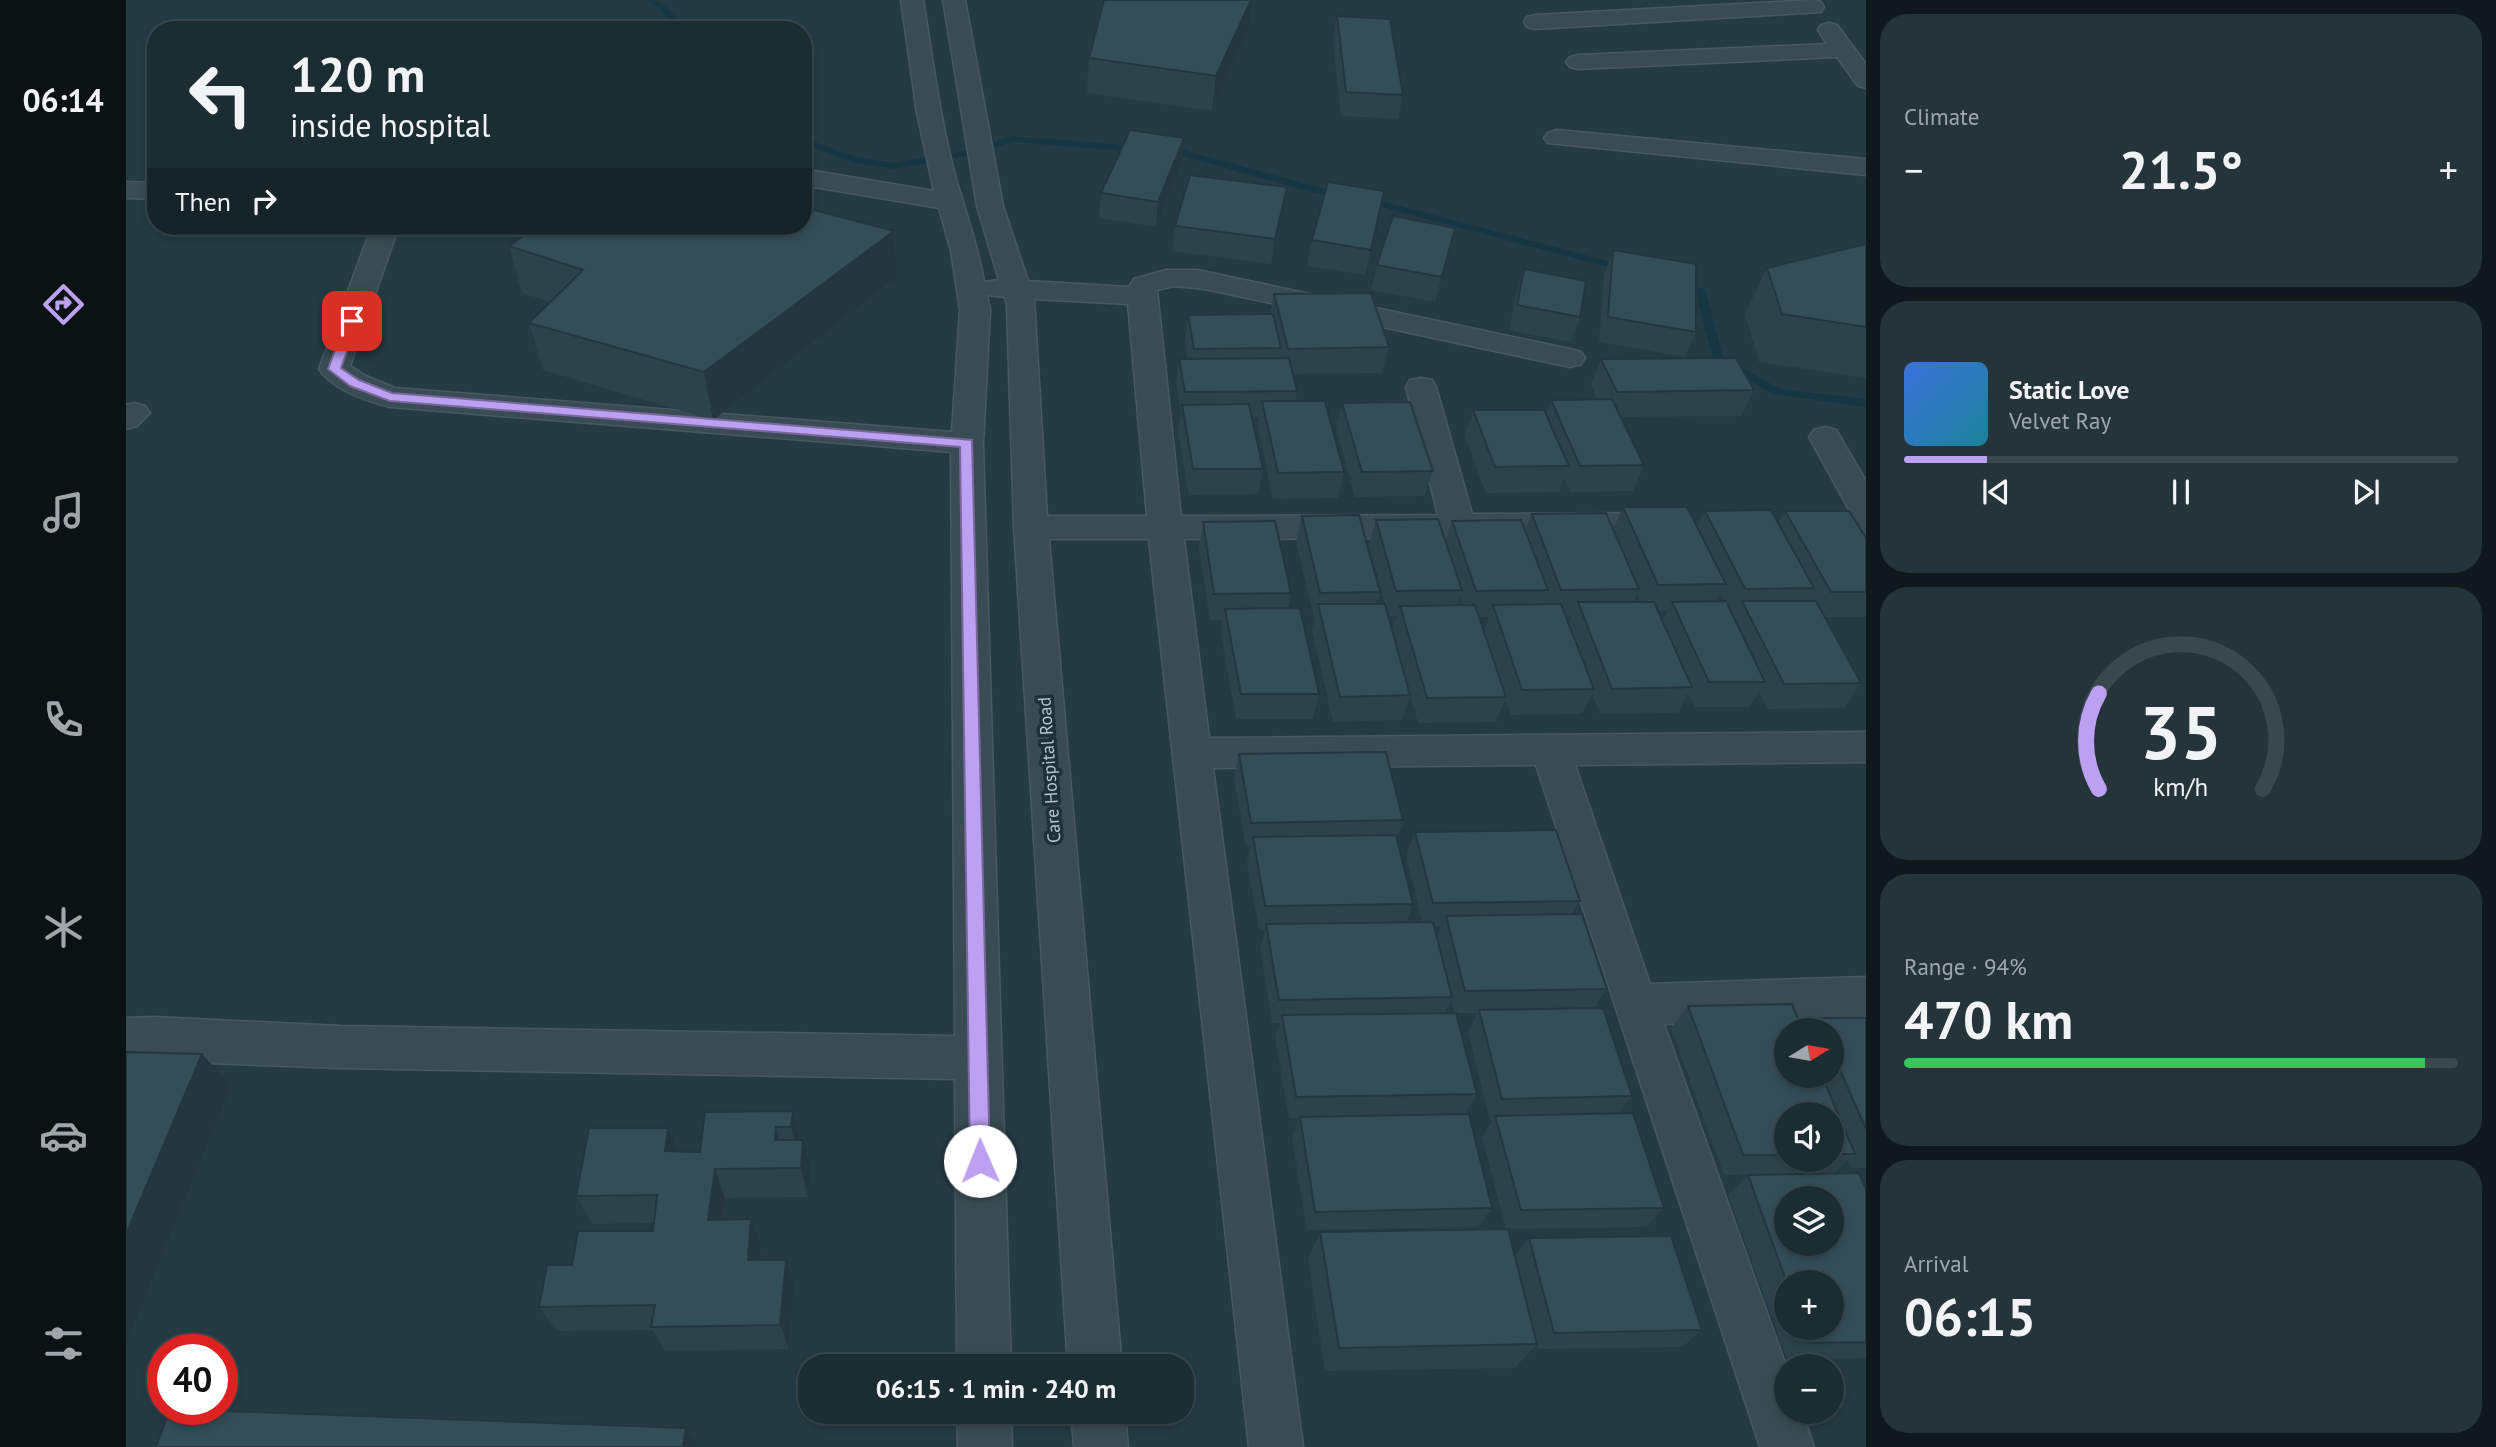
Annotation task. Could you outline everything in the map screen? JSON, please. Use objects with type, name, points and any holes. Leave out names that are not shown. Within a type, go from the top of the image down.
[{"type":"street","points":[[912,0],[929,113],[946,190],[965,251],[975,310],[967,443],[984,1354]]},
{"type":"street","name":"Care Hospital Road","points":[[954,0],[990,206],[1021,306],[1031,528],[1094,1354]]},
{"type":"street","points":[[1535,22],[1810,3],[1866,81]]},
{"type":"street","points":[[1578,62],[1844,50]]},
{"type":"street","points":[[1558,138],[1866,167]]},
{"type":"street","points":[[812,178],[946,190]]},
{"type":"street","points":[[126,190],[147,191]]},
{"type":"street","points":[[383,235],[334,369],[355,383],[390,397],[967,443]]},
{"type":"street","points":[[1276,1447],[1243,1194],[1165,527],[1142,296],[1144,285],[1160,278],[1181,276],[1570,358]]},
{"type":"street","points":[[971,286],[1142,296]]},
{"type":"street","points":[[1421,387],[1458,526]]},
{"type":"street","points":[[1825,437],[1866,510]]},
{"type":"street","points":[[1771,524],[1866,524]]},
{"type":"street","points":[[1031,528],[1703,525]]},
{"type":"street","points":[[1193,753],[1866,747]]},
{"type":"street","points":[[1551,751],[1787,1447]]},
{"type":"street","points":[[1635,1005],[1866,997]]},
{"type":"street","points":[[126,1039],[340,1047],[978,1058]]},
{"type":"street","points":[[984,1424],[985,1447]]},
{"type":"street","points":[[1099,1424],[1101,1447]]},
{"type":"building","points":[[1104,0],[1251,0],[1216,76],[1089,58]]},
{"type":"building","points":[[1337,16],[1390,19],[1403,95],[1346,92]]},
{"type":"building","points":[[1130,130],[1184,138],[1158,202],[1101,193]]},
{"type":"building","points":[[1190,175],[1287,187],[1275,239],[1175,226]]},
{"type":"building","points":[[1328,182],[1384,191],[1371,250],[1312,240]]},
{"type":"building","points":[[812,209],[894,231],[704,372],[529,323],[583,270],[509,246],[524,235],[812,235]]},
{"type":"building","points":[[1393,216],[1455,228],[1442,277],[1377,265]]},
{"type":"building","points":[[1866,244],[1866,327],[1782,314],[1767,268]]},
{"type":"building","points":[[1613,250],[1696,264],[1696,332],[1608,317]]},
{"type":"building","points":[[1524,269],[1586,281],[1580,317],[1517,305]]},
{"type":"building","points":[[1371,293],[1389,347],[1288,349],[1274,294]]},
{"type":"building","points":[[1273,314],[1281,348],[1194,349],[1188,315]]},
{"type":"building","points":[[1289,358],[1297,391],[1185,392],[1179,359]]},
{"type":"building","points":[[1736,358],[1754,390],[1617,392],[1601,359]]},
{"type":"building","points":[[1612,399],[1644,465],[1580,466],[1551,400]]},
{"type":"building","points":[[1262,401],[1325,401],[1344,472],[1278,473]]},
{"type":"building","points":[[1410,402],[1433,471],[1362,472],[1342,403]]},
{"type":"building","points":[[1249,404],[1263,469],[1193,469],[1182,405]]},
{"type":"building","points":[[1473,410],[1544,410],[1569,466],[1495,467]]},
{"type":"building","points":[[1623,507],[1687,507],[1726,584],[1658,585]]},
{"type":"building","points":[[1771,510],[1814,588],[1745,589],[1705,511]]},
{"type":"building","points":[[1785,511],[1849,511],[1866,538],[1866,592],[1831,592]]},
{"type":"building","points":[[1606,513],[1639,589],[1561,590],[1532,514]]},
{"type":"building","points":[[1359,515],[1380,592],[1320,593],[1302,516]]},
{"type":"building","points":[[1438,519],[1462,590],[1396,591],[1376,520]]},
{"type":"building","points":[[1521,520],[1548,590],[1476,591],[1452,521]]},
{"type":"building","points":[[1275,521],[1291,593],[1214,594],[1203,522]]},
{"type":"building","points":[[1726,601],[1765,682],[1709,682],[1672,602]]},
{"type":"building","points":[[1742,601],[1816,601],[1861,683],[1784,684]]},
{"type":"building","points":[[1578,602],[1654,602],[1692,687],[1612,689]]},
{"type":"building","points":[[1318,604],[1385,604],[1410,695],[1340,697]]},
{"type":"building","points":[[1561,604],[1594,689],[1522,690],[1493,605]]},
{"type":"building","points":[[1475,605],[1506,697],[1427,698],[1400,606]]},
{"type":"building","points":[[1300,608],[1319,694],[1241,694],[1225,609]]},
{"type":"building","points":[[1386,752],[1403,820],[1251,823],[1239,754]]},
{"type":"building","points":[[1556,830],[1580,901],[1433,903],[1415,832]]},
{"type":"building","points":[[1396,835],[1413,904],[1265,906],[1253,837]]},
{"type":"building","points":[[1582,914],[1607,989],[1465,991],[1446,916]]},
{"type":"building","points":[[1433,922],[1452,997],[1279,1000],[1266,924]]},
{"type":"building","points":[[1792,1004],[1798,1018],[1774,1018],[1774,1088],[1827,1088],[1833,1102],[1774,1102],[1774,1155],[1743,1155],[1688,1006]]},
{"type":"building","points":[[1603,1008],[1632,1096],[1502,1099],[1479,1010]]},
{"type":"building","points":[[1456,1013],[1477,1094],[1296,1097],[1282,1015]]},
{"type":"building","points":[[1844,1018],[1866,1018],[1866,1129],[1844,1079]]},
{"type":"building","points":[[126,1052],[202,1054],[126,1234]]},
{"type":"building","points":[[793,1111],[791,1127],[776,1127],[775,1140],[803,1140],[801,1168],[715,1169],[708,1220],[751,1219],[748,1260],[786,1260],[780,1325],[651,1327],[655,1305],[539,1307],[547,1265],[572,1265],[578,1231],[653,1231],[657,1195],[576,1196],[589,1128],[668,1128],[665,1151],[700,1152],[705,1112]]},
{"type":"building","points":[[1633,1113],[1664,1208],[1521,1210],[1495,1116]]},
{"type":"building","points":[[1469,1114],[1492,1208],[1315,1212],[1300,1117]]},
{"type":"building","points":[[1844,1128],[1855,1154],[1844,1154]]},
{"type":"building","points":[[1859,1173],[1866,1189],[1866,1342],[1810,1343],[1809,1340],[1844,1340],[1844,1270],[1782,1270],[1777,1256],[1844,1256],[1844,1186],[1774,1186],[1774,1247],[1748,1175]]},
{"type":"building","points":[[1508,1229],[1537,1344],[1339,1348],[1320,1232]]},
{"type":"building","points":[[1671,1236],[1702,1330],[1554,1333],[1529,1238]]},
{"type":"building","points":[[238,1412],[686,1428],[683,1447],[156,1447],[164,1425],[238,1425]]},
{"type":"waterway","points":[[651,0],[663,7],[674,21]]},
{"type":"waterway","points":[[812,144],[855,160],[893,166],[972,152],[1011,139],[1138,149]]},
{"type":"waterway","points":[[1165,152],[1183,153],[1314,190],[1342,195]]},
{"type":"waterway","points":[[1362,199],[1627,269]]},
{"type":"waterway","points":[[1680,283],[1700,290],[1718,359],[1777,392],[1866,403]]},
{"type":"route","points":[[352,321],[334,369],[355,383],[390,397],[967,443],[980,1161]]}]
